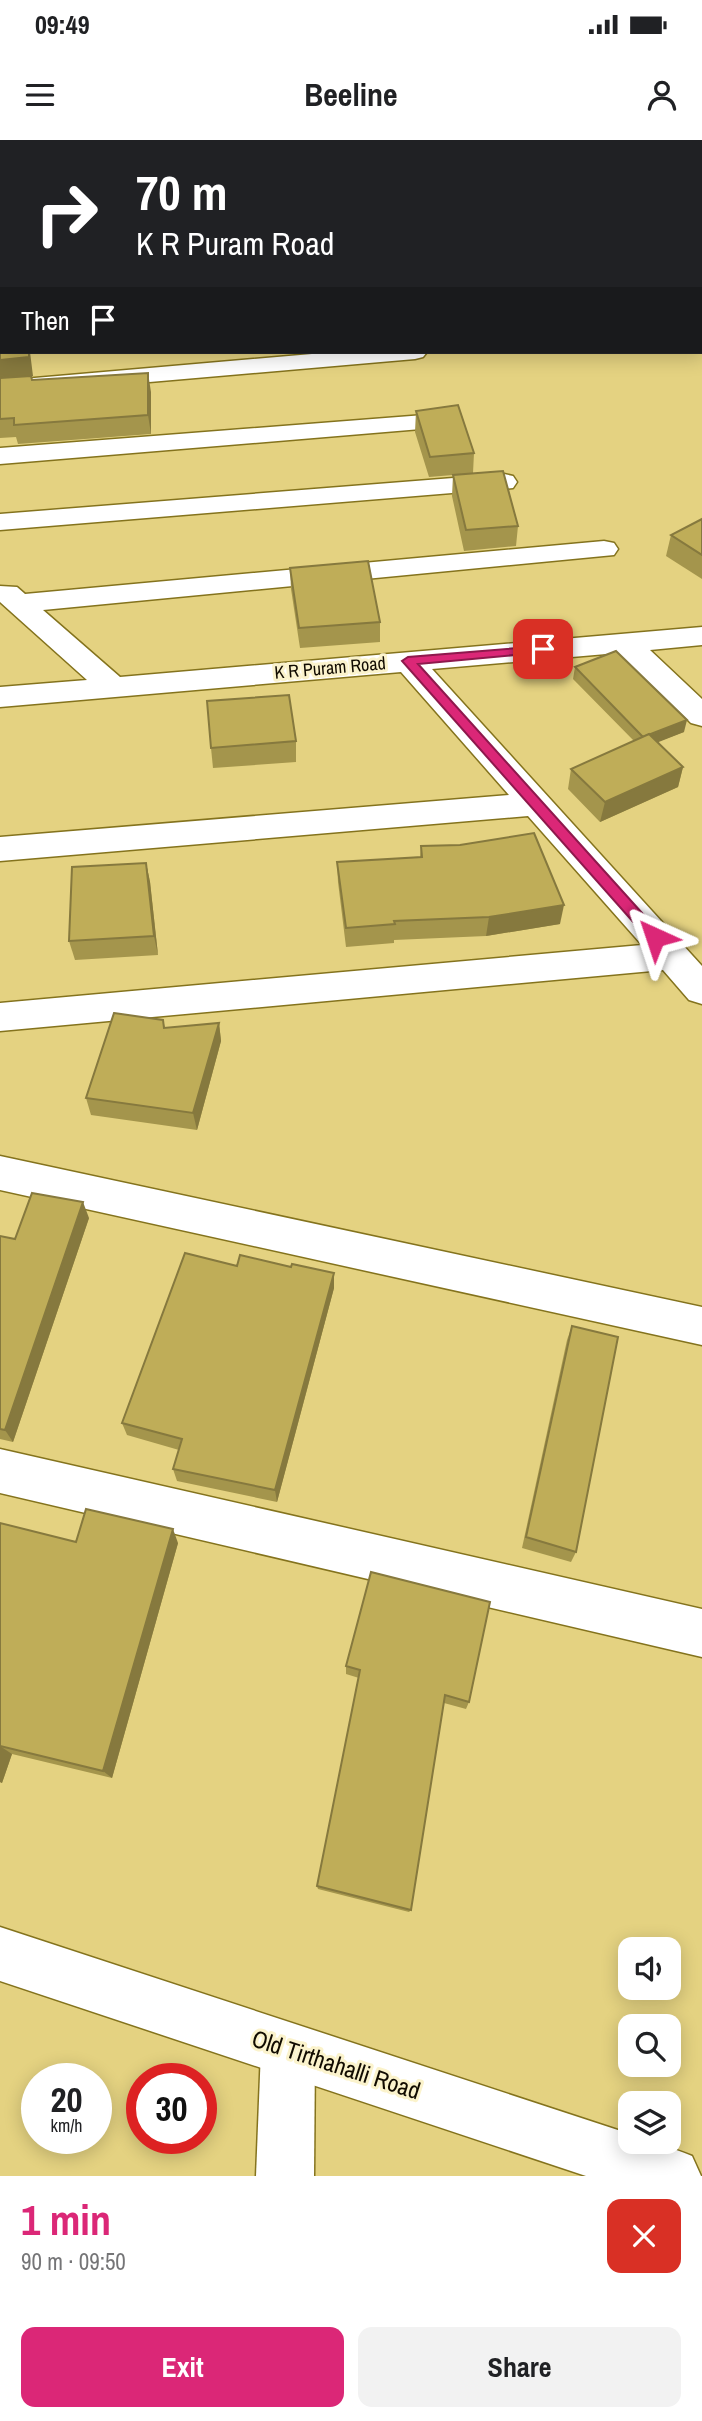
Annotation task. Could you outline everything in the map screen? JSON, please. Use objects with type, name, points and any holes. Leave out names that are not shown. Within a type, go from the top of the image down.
[{"type":"street","points":[[0,388],[43,373],[380,354]]},
{"type":"street","points":[[0,456],[424,422]]},
{"type":"street","points":[[0,522],[505,481]]},
{"type":"street","points":[[9,595],[604,549]]},
{"type":"street","points":[[9,595],[113,687]]},
{"type":"street","name":"K R Puram Road","points":[[0,697],[702,636]]},
{"type":"street","points":[[624,642],[702,716]]},
{"type":"street","points":[[408,661],[702,990]]},
{"type":"street","points":[[0,849],[537,804]]},
{"type":"street","points":[[0,1017],[672,956]]},
{"type":"street","points":[[0,1173],[702,1326]]},
{"type":"street","points":[[0,1471],[702,1633]]},
{"type":"street","name":"Old Tirthahalli Road","points":[[0,1954],[672,2176]]},
{"type":"street","points":[[285,2176],[288,2050]]},
{"type":"building","points":[[0,354],[29,354],[29,357],[0,360]]},
{"type":"building","points":[[148,373],[148,415],[14,425],[14,418],[0,419],[0,378],[31,376],[32,380]]},
{"type":"building","points":[[458,405],[474,453],[430,457],[416,411]]},
{"type":"building","points":[[503,471],[518,526],[466,530],[453,475]]},
{"type":"building","points":[[702,519],[702,555],[671,535]]},
{"type":"building","points":[[368,561],[380,622],[299,628],[290,568]]},
{"type":"building","points":[[616,651],[687,720],[643,737],[575,667]]},
{"type":"building","points":[[289,695],[296,741],[211,748],[207,701]]},
{"type":"building","points":[[649,734],[683,767],[605,802],[571,769]]},
{"type":"building","points":[[534,833],[564,905],[489,917],[394,921],[395,924],[346,928],[337,862],[422,857],[421,846],[460,845]]},
{"type":"building","points":[[146,863],[154,936],[69,941],[72,867]]},
{"type":"building","points":[[114,1013],[163,1020],[164,1028],[219,1023],[193,1113],[86,1098]]},
{"type":"building","points":[[32,1193],[83,1202],[5,1430],[0,1429],[0,1236],[15,1239]]},
{"type":"building","points":[[185,1253],[237,1266],[240,1255],[291,1267],[292,1264],[334,1273],[275,1490],[173,1469],[182,1439],[122,1423]]},
{"type":"building","points":[[572,1326],[618,1337],[576,1552],[526,1537]]},
{"type":"building","points":[[86,1509],[173,1529],[103,1771],[0,1746],[0,1523],[76,1542]]},
{"type":"building","points":[[371,1572],[490,1602],[469,1702],[445,1695],[411,1910],[317,1886],[360,1670],[346,1666]]},
{"type":"route","points":[[543,649],[408,661],[655,937]]}]
